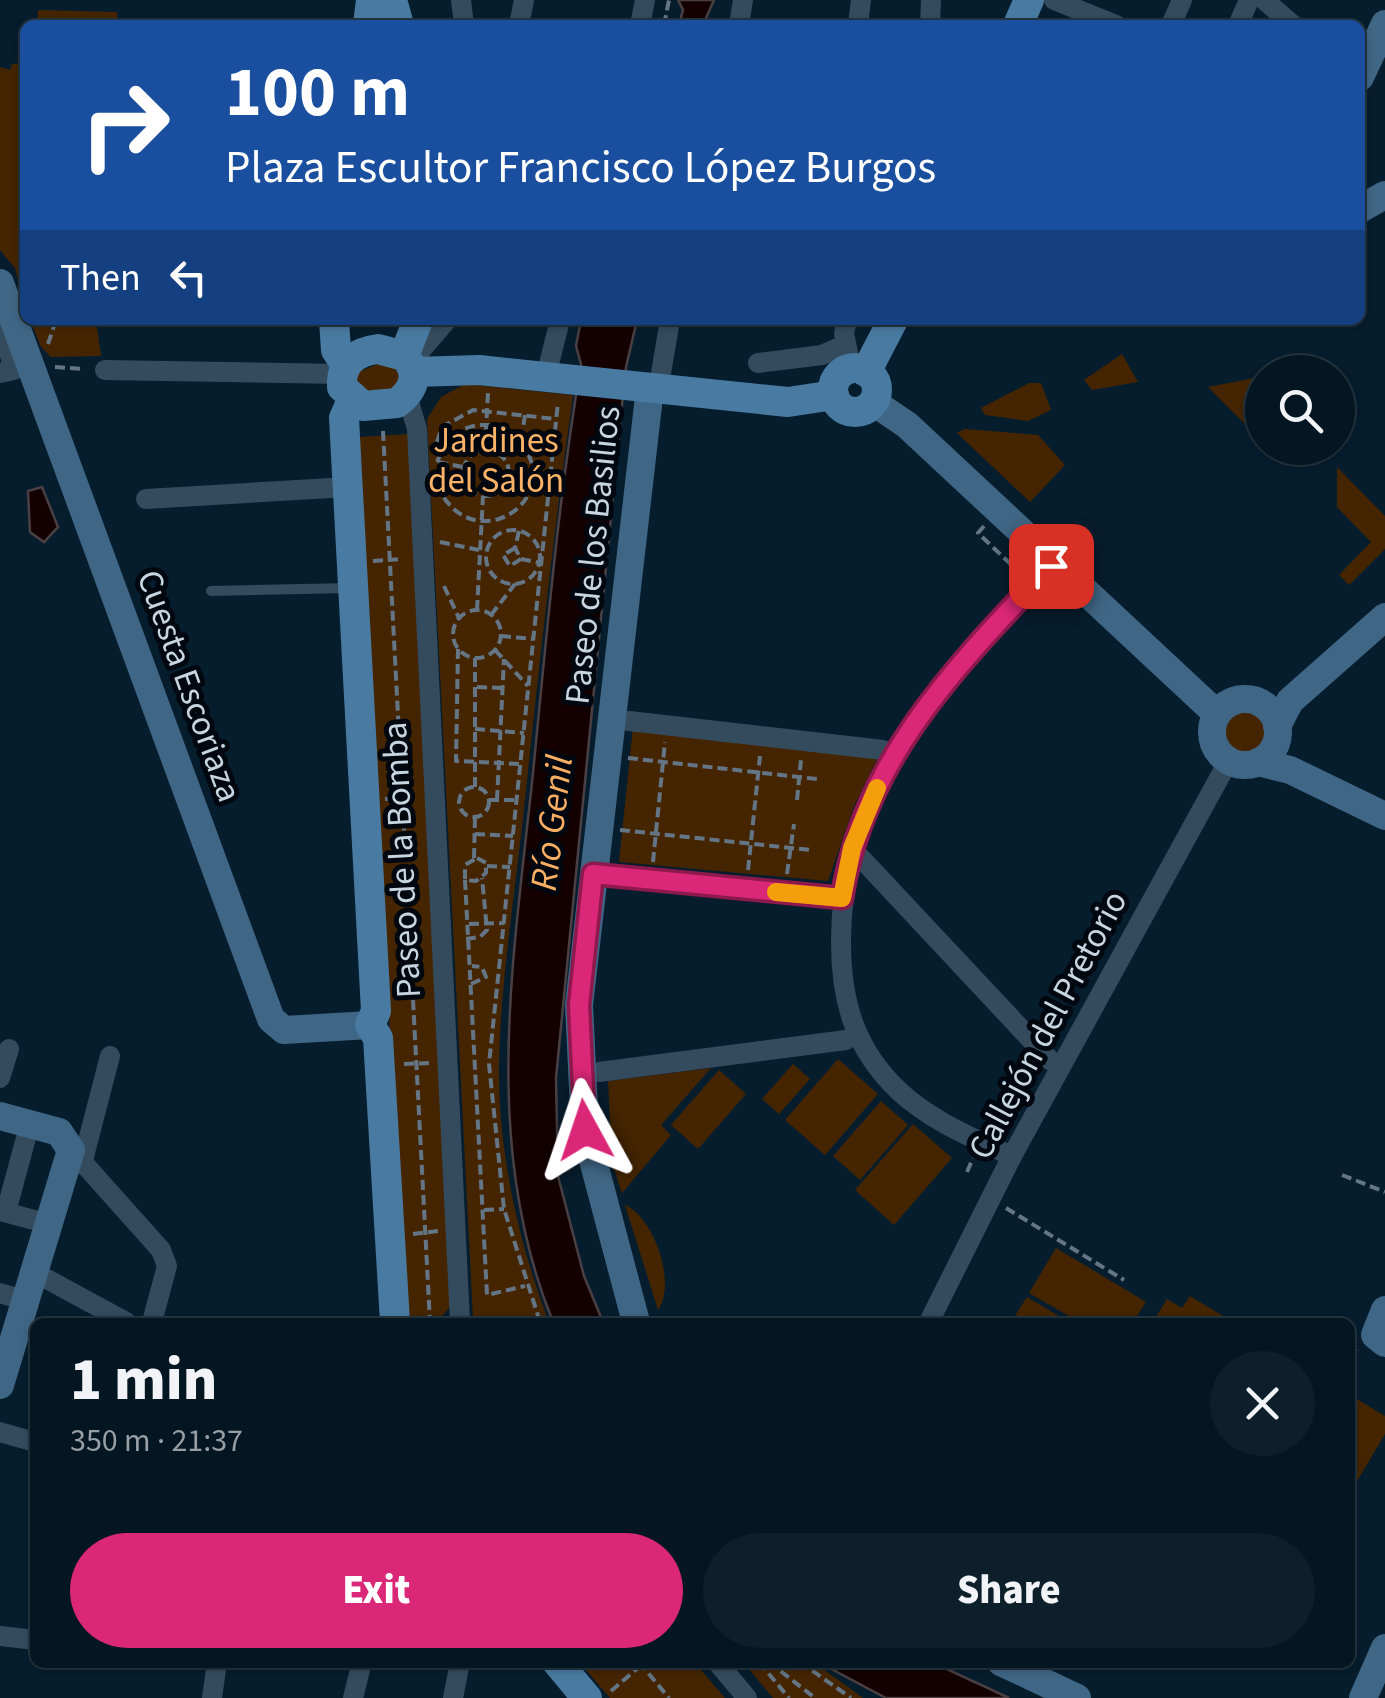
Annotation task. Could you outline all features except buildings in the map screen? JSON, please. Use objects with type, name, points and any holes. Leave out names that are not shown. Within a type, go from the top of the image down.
[{"type":"main road","points":[[378,19],[392,0]]},
{"type":"main road","points":[[1365,67],[1385,24]]},
{"type":"main road","name":"Cuesta Escoriaza","points":[[0,283],[271,1019],[284,1030],[370,1024]]},
{"type":"main road","points":[[334,325],[336,350],[346,380],[363,406],[388,406],[409,372],[417,325]]},
{"type":"main road","points":[[873,402],[854,412],[842,408],[834,395],[836,378],[888,325]]},
{"type":"main road","points":[[346,380],[365,351],[409,372],[479,370],[568,385],[645,382],[788,402],[834,395]]},
{"type":"main road","points":[[852,363],[876,385],[873,402]]},
{"type":"main road","name":"Paseo de la Bomba","points":[[346,380],[344,418],[358,574],[376,1011],[370,1024],[378,1038],[395,1318]]},
{"type":"main road","name":"Paseo de los Basilios","points":[[635,1318],[602,1205],[584,1115],[579,1005],[645,382]]},
{"type":"main road","points":[[873,402],[907,425],[1217,714]]},
{"type":"main road","points":[[1258,762],[1272,751],[1277,717],[1385,617]]},
{"type":"main road","points":[[1277,717],[1236,700],[1217,714],[1213,738],[1229,760],[1290,770],[1385,816]]},
{"type":"main road","points":[[1277,717],[1290,770]]},
{"type":"main road","points":[[0,1116],[59,1132],[76,1162],[49,1224],[2,1372]]},
{"type":"main road","points":[[1364,1698],[1385,1648]]},
{"type":"main road","points":[[562,1668],[587,1698]]},
{"type":"main road","points":[[1014,1668],[1076,1698]]},
{"type":"street","points":[[1264,0],[1283,20]]},
{"type":"street","points":[[1060,1],[1104,20]]},
{"type":"street","points":[[0,319],[14,370],[0,373]]},
{"type":"street","points":[[409,372],[443,325]]},
{"type":"street","points":[[549,364],[559,325]]},
{"type":"street","points":[[645,382],[668,325]]},
{"type":"street","points":[[758,363],[822,356],[852,363],[844,333],[846,325]]},
{"type":"street","points":[[99,370],[346,380]]},
{"type":"street","name":"Paseo de la Bomba","points":[[409,372],[417,428],[460,1318]]},
{"type":"street","points":[[146,499],[348,486]]},
{"type":"street","points":[[1012,1156],[924,1111],[879,1069],[858,1039],[849,1020],[840,971],[842,898],[862,821],[912,724],[960,662],[1056,562]]},
{"type":"street","points":[[630,721],[883,750]]},
{"type":"street","name":"Callejón del Pretorio","points":[[931,1318],[1012,1156],[1229,760]]},
{"type":"street","points":[[861,858],[1051,1060]]},
{"type":"street","points":[[593,874],[842,898]]},
{"type":"street","points":[[599,1072],[846,1040]]},
{"type":"street","points":[[0,1078],[8,1049]]},
{"type":"street","points":[[110,1056],[76,1162],[161,1250],[167,1266],[153,1318]]},
{"type":"street","points":[[30,1123],[3,1211],[49,1224]]},
{"type":"street","points":[[34,1272],[119,1318]]},
{"type":"street","points":[[0,1432],[30,1441]]},
{"type":"street","points":[[0,1636],[30,1639]]},
{"type":"street","points":[[212,1698],[216,1668]]},
{"type":"street","points":[[353,1698],[360,1668]]},
{"type":"street","points":[[454,1696],[459,1668]]},
{"type":"street","points":[[722,1668],[747,1698]]},
{"type":"lane","points":[[212,591],[358,574]]},
{"type":"path","points":[[45,351],[54,325]]},
{"type":"path","points":[[54,367],[99,370]]},
{"type":"path","points":[[485,450],[488,383]]},
{"type":"path","points":[[538,1318],[525,1286],[504,1209],[489,1064],[556,420],[568,385]]},
{"type":"path","points":[[526,415],[521,441],[531,458],[532,483],[520,508],[508,516],[482,522],[456,512],[439,490],[442,426],[458,414],[487,409],[526,415],[556,420]]},
{"type":"path","points":[[438,462],[452,437],[486,424],[500,427],[521,441],[554,446]]},
{"type":"path","points":[[383,431],[430,1318]]},
{"type":"path","points":[[463,468],[474,453],[485,450],[502,456],[509,478]]},
{"type":"path","points":[[427,459],[463,468]]},
{"type":"path","points":[[463,468],[469,490],[483,496],[497,494],[509,478]]},
{"type":"path","points":[[509,478],[549,487]]},
{"type":"path","points":[[483,496],[488,567],[506,582],[515,583],[530,576],[541,563]]},
{"type":"path","points":[[993,516],[978,533],[1025,578]]},
{"type":"path","points":[[477,610],[484,551],[502,532],[519,530],[533,539],[541,563]]},
{"type":"path","points":[[519,530],[515,548],[521,559]]},
{"type":"path","points":[[440,542],[503,555],[515,548]]},
{"type":"path","points":[[503,555],[510,566]]},
{"type":"path","points":[[358,574],[390,560],[417,558]]},
{"type":"path","points":[[506,582],[510,566],[521,559],[541,563]]},
{"type":"path","points":[[492,615],[515,589],[515,583]]},
{"type":"path","points":[[458,649],[476,658],[495,650],[501,636],[492,615],[477,610],[464,613],[455,623],[456,761],[520,764]]},
{"type":"path","points":[[501,636],[534,640]]},
{"type":"path","points":[[495,650],[528,686]]},
{"type":"path","points":[[476,658],[475,787],[489,800],[517,800]]},
{"type":"path","points":[[497,800],[504,659]]},
{"type":"path","points":[[475,687],[502,688]]},
{"type":"path","points":[[653,867],[667,725]]},
{"type":"path","points":[[475,729],[524,732]]},
{"type":"path","points":[[747,876],[762,736]]},
{"type":"path","points":[[797,800],[804,741]]},
{"type":"path","points":[[627,758],[817,779]]},
{"type":"path","points":[[475,787],[462,792],[458,802],[462,812],[476,817]]},
{"type":"path","points":[[375,800],[430,796]]},
{"type":"path","points":[[476,817],[487,809],[489,800]]},
{"type":"path","points":[[476,817],[474,858],[465,865],[464,880],[487,1296],[525,1286]]},
{"type":"path","points":[[787,879],[794,824]]},
{"type":"path","points":[[620,830],[810,850]]},
{"type":"path","points":[[475,834],[513,836]]},
{"type":"path","points":[[474,858],[487,866],[510,867]]},
{"type":"path","points":[[468,938],[480,937],[488,923],[482,878],[487,866]]},
{"type":"path","points":[[464,880],[482,878]]},
{"type":"path","points":[[468,924],[504,923]]},
{"type":"path","points":[[470,966],[486,972],[483,981],[470,984]]},
{"type":"path","points":[[389,1064],[443,1063]]},
{"type":"path","points":[[474,1064],[489,1064]]},
{"type":"path","points":[[480,1152],[496,1151]]},
{"type":"path","points":[[967,1172],[975,1152]]},
{"type":"path","points":[[1342,1176],[1385,1192]]},
{"type":"path","points":[[1006,1208],[1124,1280]]},
{"type":"path","points":[[482,1210],[504,1209]]},
{"type":"path","points":[[398,1235],[452,1229]]},
{"type":"path","points":[[1355,1357],[1376,1333]]},
{"type":"path","points":[[604,1698],[637,1668]]},
{"type":"path","points":[[644,1668],[669,1698]]},
{"type":"path","points":[[747,1674],[752,1668]]},
{"type":"path","points":[[763,1668],[790,1698]]},
{"type":"path","points":[[777,1668],[815,1698]]},
{"type":"path","points":[[808,1668],[851,1698]]},
{"type":"green space","points":[[38,10],[117,12],[118,20],[37,20]]},
{"type":"green space","points":[[20,63],[20,287],[15,268],[0,250],[0,67],[10,70],[12,64]]},
{"type":"green space","points":[[32,325],[97,325],[101,356],[51,357],[41,347]]},
{"type":"green space","points":[[1122,354],[1138,382],[1092,390],[1084,380]]},
{"type":"green space","points":[[378,364],[394,367],[401,377],[392,391],[367,392],[355,381],[358,372]]},
{"type":"green space","points":[[1245,380],[1245,424],[1208,387]]},
{"type":"green space","points":[[1029,383],[1041,383],[1051,410],[1028,421],[985,415],[981,408]]},
{"type":"green space","name":"Jardines del Salón","points":[[465,384],[573,395],[509,932],[499,1064],[502,1130],[512,1195],[548,1318],[473,1318],[427,419],[441,397]]},
{"type":"green space","points":[[965,429],[1038,435],[1065,465],[1030,502],[957,433]]},
{"type":"green space","points":[[409,434],[453,1301],[438,1318],[412,1318],[404,1306],[359,437]]},
{"type":"green space","points":[[1337,467],[1385,516],[1385,549],[1349,585],[1339,575],[1371,542],[1337,507]]},
{"type":"green space","points":[[1246,708],[1263,715],[1270,732],[1263,749],[1246,756],[1229,749],[1222,732],[1229,715]]},
{"type":"green space","points":[[634,717],[885,743],[854,806],[828,881],[619,862]]},
{"type":"green space","points":[[838,1059],[878,1094],[825,1155],[785,1120]]},
{"type":"green space","points":[[793,1064],[810,1079],[779,1114],[762,1099]]},
{"type":"green space","points":[[711,1068],[661,1125],[671,1135],[622,1193],[612,1163],[608,1081]]},
{"type":"green space","points":[[719,1070],[746,1094],[698,1149],[671,1125]]},
{"type":"green space","points":[[881,1101],[908,1125],[860,1180],[833,1156]]},
{"type":"green space","points":[[913,1124],[952,1158],[894,1225],[855,1190]]},
{"type":"green space","points":[[625,1205],[645,1223],[660,1252],[665,1284],[658,1310]]},
{"type":"green space","points":[[1056,1248],[1146,1302],[1136,1318],[1072,1318],[1029,1293]]},
{"type":"green space","points":[[1190,1296],[1226,1318],[1155,1318],[1167,1299],[1182,1308]]},
{"type":"green space","points":[[1027,1297],[1062,1318],[1014,1318]]},
{"type":"green space","points":[[1355,1398],[1385,1416],[1385,1434],[1355,1485]]},
{"type":"green space","points":[[584,1668],[699,1668],[725,1698],[610,1698]]},
{"type":"green space","points":[[748,1668],[822,1668],[863,1698],[773,1698]]},
{"type":"water","points":[[678,0],[714,0],[705,20],[680,20],[683,10]]},
{"type":"water","name":"Río Genil","points":[[580,325],[636,325],[626,367],[556,1078],[558,1176],[584,1276],[601,1318],[552,1318],[530,1253],[516,1184],[509,1115],[512,975],[549,613],[581,364],[576,346]]},
{"type":"water","points":[[42,487],[58,527],[44,542],[30,532],[28,491]]},
{"type":"water","points":[[829,1668],[945,1668],[1009,1698],[886,1698]]},
{"type":"slow traffic","points":[[776,892],[842,898],[852,848],[877,788]]},
{"type":"route","points":[[585,1130],[579,1005],[593,874],[842,898],[846,869],[862,821],[912,724],[960,662],[1051,566]]}]
